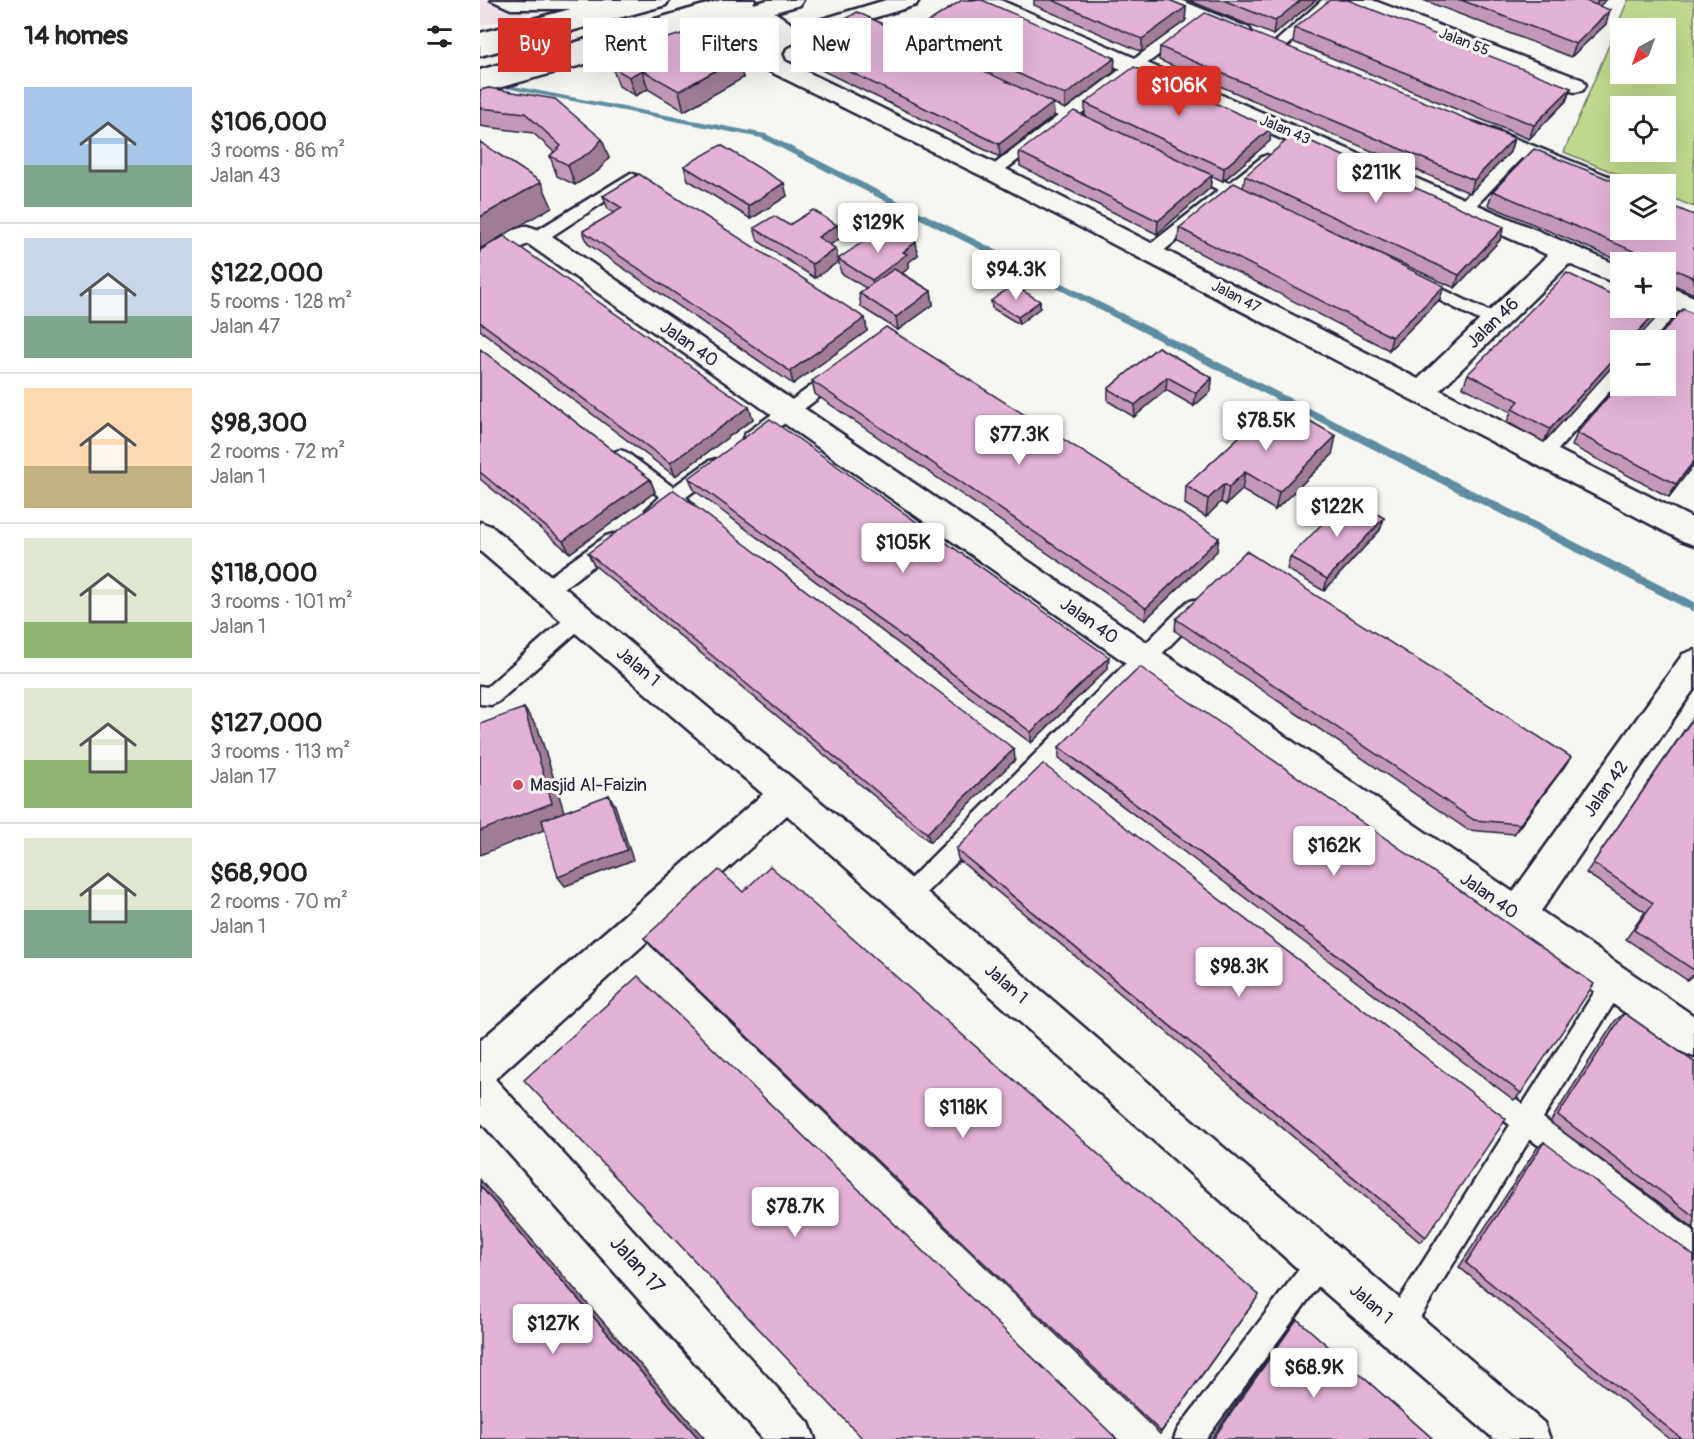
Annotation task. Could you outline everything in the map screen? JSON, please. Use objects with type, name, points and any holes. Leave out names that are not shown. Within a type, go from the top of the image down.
[{"type":"main road","points":[[480,49],[658,0]]},
{"type":"main road","points":[[480,77],[749,5],[792,0]]},
{"type":"main road","points":[[847,18],[908,0]]},
{"type":"main road","name":"Jalan 43","points":[[982,0],[1610,272]]},
{"type":"main road","points":[[1162,0],[1299,57]]},
{"type":"main road","name":"Jalan 55","points":[[1353,0],[1575,85]]},
{"type":"main road","points":[[562,18],[619,3]]},
{"type":"main road","points":[[749,5],[791,33]]},
{"type":"main road","points":[[668,31],[749,5]]},
{"type":"main road","points":[[480,40],[498,35]]},
{"type":"main road","name":"Jalan 47","points":[[791,35],[776,43],[771,54],[775,65],[993,172],[1543,455],[1690,525]]},
{"type":"main road","points":[[480,86],[583,57]]},
{"type":"main road","points":[[1447,119],[1610,186]]},
{"type":"main road","points":[[480,258],[526,234],[537,238]]},
{"type":"main road","name":"Jalan 40","points":[[537,238],[1694,1038]]},
{"type":"main road","name":"Jalan 46","points":[[1421,392],[1564,253]]},
{"type":"main road","name":"Jalan 1","points":[[480,534],[907,897],[1321,1261],[1528,1439]]},
{"type":"main road","name":"Jalan 42","points":[[1517,916],[1694,663]]},
{"type":"main road","points":[[480,1067],[787,794]]},
{"type":"main road","name":"Jalan 17","points":[[480,1092],[793,1439]]},
{"type":"lane","points":[[1277,48],[1330,0]]},
{"type":"lane","points":[[504,2],[619,3]]},
{"type":"lane","points":[[504,2],[515,14],[515,18]]},
{"type":"lane","points":[[993,172],[1201,16]]},
{"type":"lane","points":[[1015,92],[1112,135]]},
{"type":"lane","points":[[1150,253],[1298,136]]},
{"type":"lane","points":[[1464,208],[1521,150]]},
{"type":"lane","points":[[1177,165],[1263,205]]},
{"type":"lane","points":[[537,238],[631,178]]},
{"type":"lane","points":[[1400,273],[1495,321]]},
{"type":"lane","points":[[1653,330],[1680,300]]},
{"type":"lane","points":[[546,590],[851,365]]},
{"type":"lane","points":[[1543,455],[1610,379]]},
{"type":"lane","points":[[609,449],[701,517]]},
{"type":"lane","points":[[907,897],[1207,594]]},
{"type":"lane","points":[[480,695],[491,696],[579,618]]},
{"type":"lane","points":[[1044,760],[1694,1247]]},
{"type":"lane","points":[[1398,1327],[1614,982]]},
{"type":"lane","points":[[1188,1439],[1321,1261]]},
{"type":"shaded area","points":[[480,0],[578,0],[510,18],[498,18],[498,21],[480,26]]},
{"type":"green space","points":[[1628,0],[1694,0],[1694,207],[1676,200],[1676,174],[1617,174],[1564,152],[1610,43],[1610,84],[1676,84],[1676,18],[1620,18]]},
{"type":"building","points":[[962,0],[982,0],[1115,58],[1065,95],[1015,72],[1023,72],[1023,18],[934,18]]},
{"type":"building","points":[[1052,0],[1169,0],[1186,7],[1142,39]]},
{"type":"building","points":[[1223,0],[1301,0],[1275,21]]},
{"type":"building","points":[[1330,0],[1348,0],[1571,88],[1534,125],[1295,28]]},
{"type":"building","points":[[1461,0],[1583,0],[1610,10],[1576,44]]},
{"type":"building","points":[[857,12],[870,18],[847,18]]},
{"type":"building","points":[[1205,13],[1514,138],[1474,180],[1160,47]]},
{"type":"building","points":[[871,18],[883,24],[883,72],[986,72],[1053,103],[999,144],[850,72],[871,72]]},
{"type":"building","points":[[680,34],[680,72],[713,72],[679,91],[646,72],[668,72],[668,38]]},
{"type":"building","points":[[1134,67],[1271,128],[1224,168],[1085,103]]},
{"type":"building","points":[[620,72],[638,72],[629,77]]},
{"type":"building","points":[[489,88],[555,99],[602,139],[591,152],[568,165],[550,156],[561,146],[525,113],[480,108],[480,90]]},
{"type":"building","points":[[1074,111],[1212,175],[1158,221],[1019,152]]},
{"type":"building","points":[[1294,134],[1504,227],[1459,275],[1245,176]]},
{"type":"building","points":[[480,142],[541,182],[480,217]]},
{"type":"building","points":[[721,145],[784,183],[748,206],[684,166]]},
{"type":"building","points":[[1534,149],[1610,180],[1610,240],[1676,240],[1676,208],[1694,215],[1694,278],[1676,270],[1676,252],[1636,252],[1493,191]]},
{"type":"building","points":[[639,174],[865,318],[790,371],[583,231],[622,208],[603,196]]},
{"type":"building","points":[[1234,183],[1444,286],[1392,337],[1179,228]]},
{"type":"building","points":[[813,210],[837,225],[818,237],[836,249],[812,264],[754,228],[774,216],[789,225]]},
{"type":"building","points":[[897,230],[916,242],[903,252],[907,254],[872,280],[838,259],[873,235],[883,240]]},
{"type":"building","points":[[504,236],[749,407],[670,463],[480,322],[480,250]]},
{"type":"building","points":[[894,269],[931,291],[896,317],[859,293]]},
{"type":"building","points":[[1567,273],[1610,294],[1610,318],[1651,318],[1639,330],[1610,330],[1610,363],[1550,429],[1512,409],[1519,401],[1468,374]]},
{"type":"building","points":[[1013,285],[1040,301],[1018,317],[991,301]]},
{"type":"building","points":[[1683,309],[1694,314],[1694,461],[1676,484],[1577,433],[1610,395],[1676,396],[1676,330],[1665,330]]},
{"type":"building","points":[[886,327],[1219,538],[1146,608],[812,381]]},
{"type":"building","points":[[1158,347],[1212,378],[1196,393],[1167,377],[1135,405],[1108,389]]},
{"type":"building","points":[[480,349],[650,479],[563,541],[480,472]]},
{"type":"building","points":[[1277,402],[1336,436],[1279,492],[1245,472],[1229,487],[1224,484],[1208,499],[1186,486]]},
{"type":"building","points":[[770,419],[1109,657],[1031,732],[689,478]]},
{"type":"building","points":[[674,490],[1014,749],[927,833],[588,553]]},
{"type":"building","points":[[1348,497],[1384,518],[1327,579],[1290,557]]},
{"type":"building","points":[[1246,551],[1571,757],[1520,824],[1474,820],[1176,619]]},
{"type":"building","points":[[1140,667],[1594,984],[1521,1093],[1059,747]]},
{"type":"building","name":"Masjid Al-Faizin","points":[[524,708],[552,803],[480,831],[480,724]]},
{"type":"building","points":[[1694,717],[1694,970],[1634,930],[1653,903],[1593,863]]},
{"type":"building","points":[[1043,764],[1506,1119],[1426,1237],[956,849]]},
{"type":"building","points":[[609,795],[627,850],[558,877],[542,820]]},
{"type":"building","points":[[770,866],[1259,1295],[1161,1432],[644,938],[719,870],[743,892]]},
{"type":"building","points":[[638,976],[1117,1439],[863,1439],[524,1080]]},
{"type":"building","points":[[1624,1013],[1694,1062],[1694,1216],[1558,1115]]},
{"type":"building","points":[[1544,1142],[1694,1256],[1694,1439],[1682,1439],[1466,1263]]},
{"type":"building","points":[[480,1186],[699,1439],[480,1439]]},
{"type":"building","points":[[1297,1319],[1433,1439],[1213,1439]]},
{"type":"waterway","points":[[506,86],[763,136],[1694,607]]},
{"type":"place","name":"Masjid Al-Faizin","points":[[518,785]]}]
